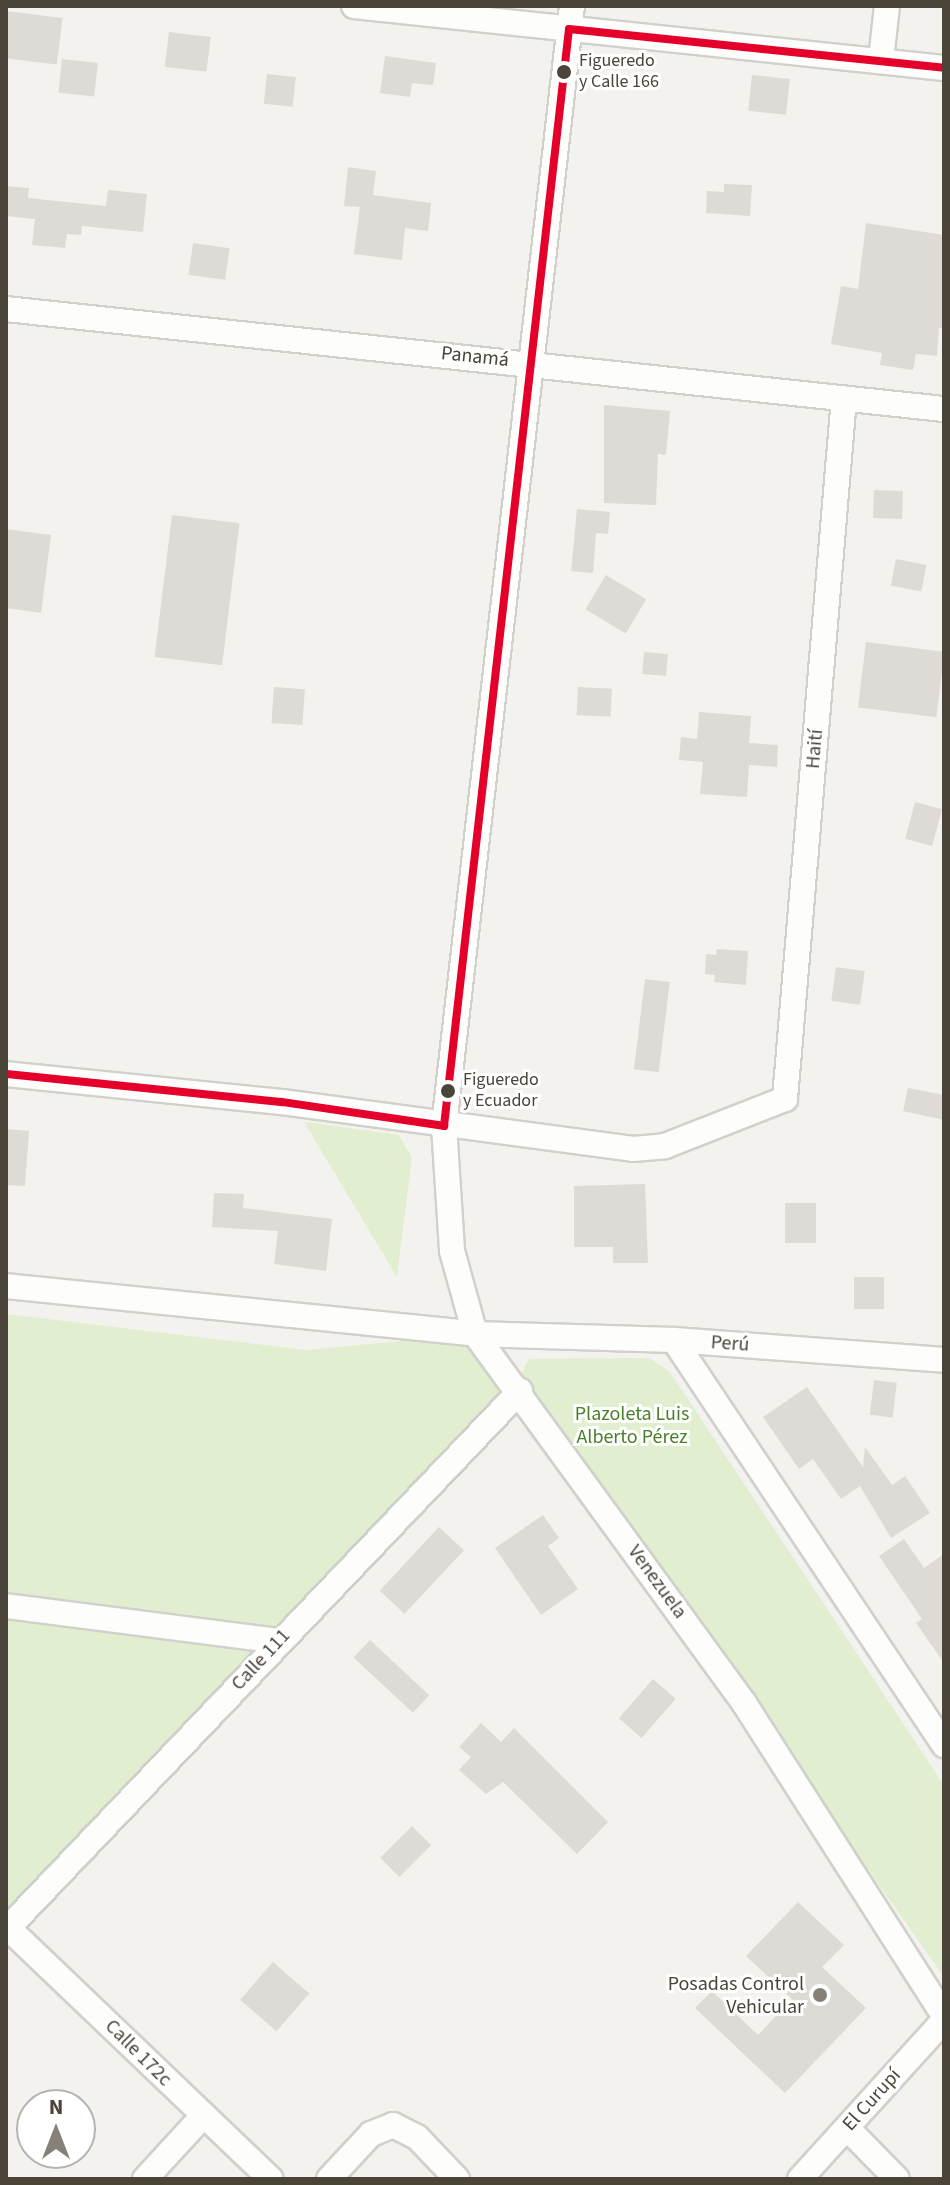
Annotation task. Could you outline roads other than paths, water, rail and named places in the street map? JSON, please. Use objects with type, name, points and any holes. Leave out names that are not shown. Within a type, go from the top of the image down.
[{"type":"street","points":[[354,6],[571,17],[944,68]]},
{"type":"street","points":[[881,60],[887,6]]},
{"type":"street","name":"Venezuela","points":[[571,17],[444,1126],[452,1251],[475,1334],[520,1391],[744,1703],[944,2018]]},
{"type":"street","name":"Panamá","points":[[6,309],[944,409]]},
{"type":"street","name":"Haití","points":[[444,1126],[633,1149],[665,1146],[785,1099],[844,398]]},
{"type":"street","points":[[6,1074],[282,1102],[444,1126]]},
{"type":"street","name":"Perú","points":[[6,1286],[475,1334],[674,1340],[944,1360]]},
{"type":"street","points":[[674,1340],[944,1745]]},
{"type":"street","name":"Calle 111","points":[[7,1928],[520,1391]]},
{"type":"street","points":[[6,1606],[278,1641]]},
{"type":"street","name":"Calle 172c","points":[[7,1928],[202,2117],[271,2179]]},
{"type":"street","name":"El Curupí","points":[[800,2179],[944,2018]]},
{"type":"street","points":[[145,2179],[202,2117]]},
{"type":"street","points":[[329,2179],[371,2134],[393,2125],[417,2137],[457,2179]]},
{"type":"street","points":[[847,2128],[897,2179]]},
{"type":"place","name":"Figueredo y Calle 166","points":[[564,72]]},
{"type":"place","name":"Figueredo y Ecuador","points":[[448,1091]]},
{"type":"place","name":"Posadas Control Vehicular","points":[[820,1995]]},
{"type":"park label","name":"Plazoleta Luis Alberto Pérez","points":[[632,1426]]}]
